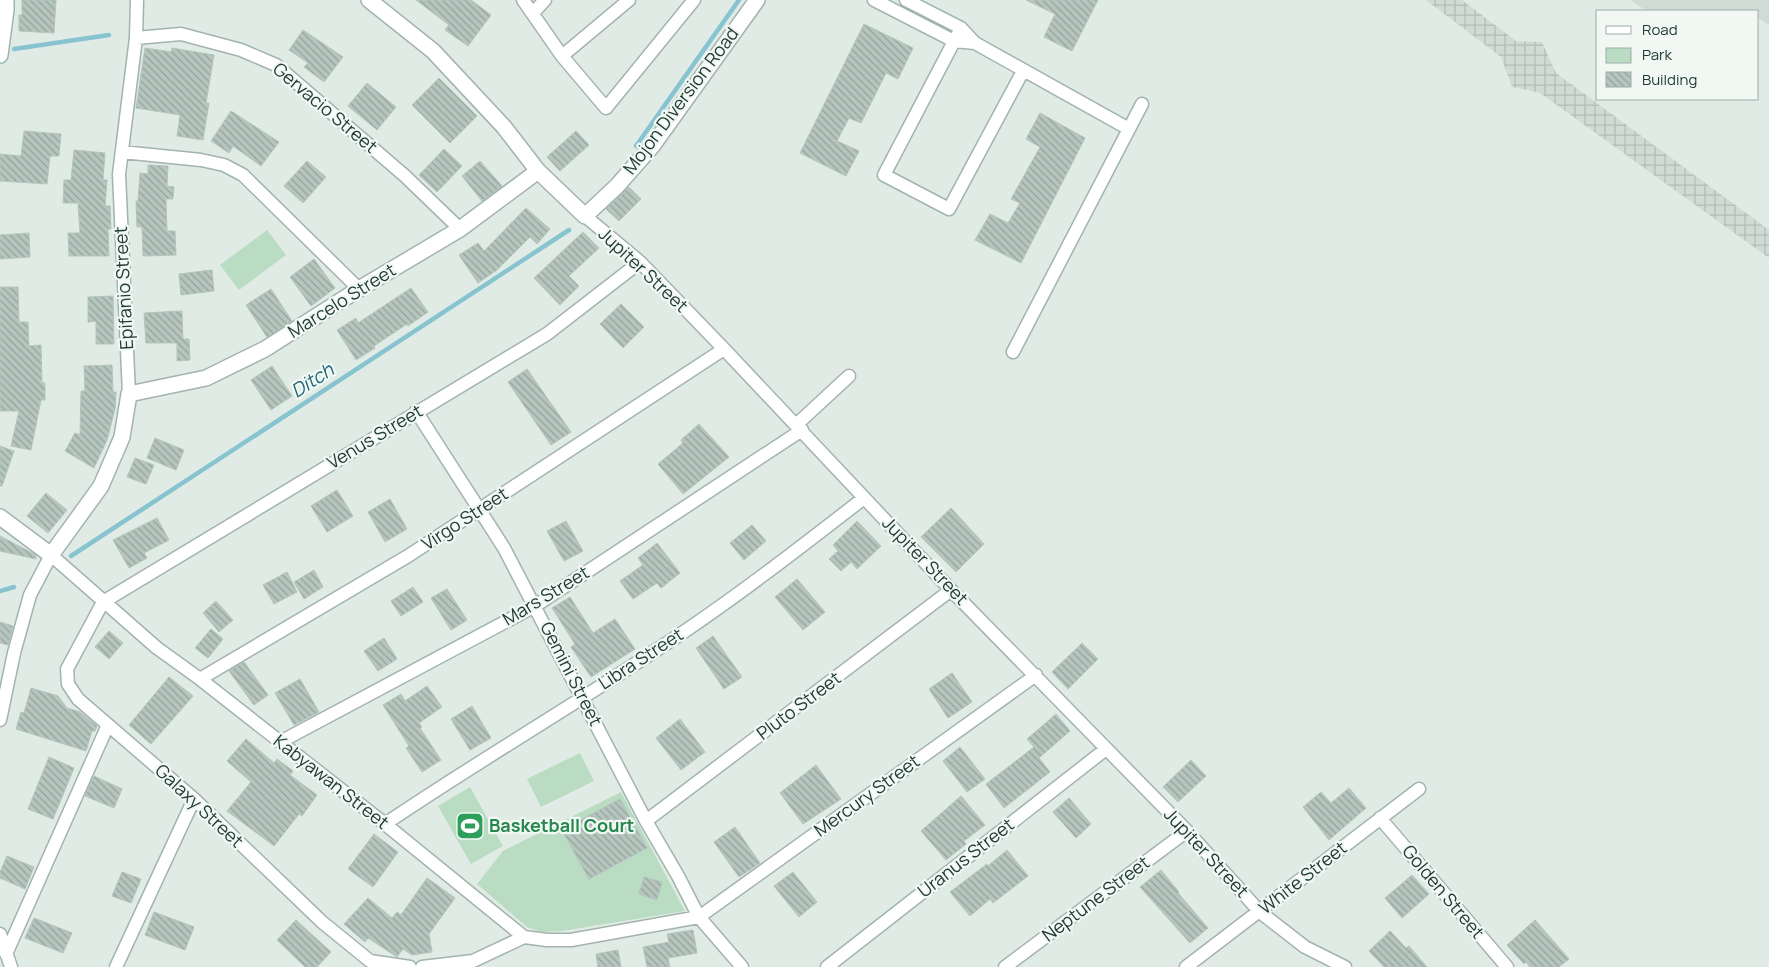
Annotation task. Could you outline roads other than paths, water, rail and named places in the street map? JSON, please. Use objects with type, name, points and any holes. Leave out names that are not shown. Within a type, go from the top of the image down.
[{"type":"street","points":[[0,55],[6,0]]},
{"type":"street","name":"Epifanio Street","points":[[51,555],[101,486],[122,437],[129,394],[119,174],[136,38],[137,0]]},
{"type":"street","points":[[369,0],[433,51],[504,126],[538,171],[585,216]]},
{"type":"street","points":[[522,0],[562,56],[606,108],[694,0]]},
{"type":"street","points":[[533,13],[545,0]]},
{"type":"street","points":[[562,56],[629,0]]},
{"type":"street","name":"Mojon Diversion Road","points":[[585,216],[617,186],[652,145],[757,0]]},
{"type":"street","points":[[874,0],[954,41],[975,43]]},
{"type":"street","points":[[906,0],[961,28],[975,43],[1129,129]]},
{"type":"street","points":[[961,28],[884,176],[949,209],[1023,70]]},
{"type":"street","name":"Gervacio Street","points":[[136,38],[181,34],[241,50],[276,64],[405,176],[460,229]]},
{"type":"street","points":[[1013,352],[1142,104]]},
{"type":"street","points":[[122,152],[201,160],[224,165],[243,175],[359,289]]},
{"type":"street","name":"Marcelo Street","points":[[129,394],[206,378],[265,349],[359,289],[460,229],[538,171]]},
{"type":"street","name":"Jupiter Street","points":[[585,216],[640,262],[952,590],[1187,831],[1260,912],[1305,948],[1345,967]]},
{"type":"street","name":"Venus Street","points":[[103,602],[416,411],[547,334],[640,262]]},
{"type":"street","name":"Virgo Street","points":[[200,679],[408,556],[724,349]]},
{"type":"street","name":"Mars Street","points":[[280,742],[535,606],[799,427],[849,376]]},
{"type":"street","name":"Gemini Street","points":[[416,411],[504,548],[646,821],[678,876],[699,918],[742,967]]},
{"type":"street","name":"Libra Street","points":[[385,824],[696,624],[777,566],[864,498]]},
{"type":"street","name":"Kabyawan Street","points":[[0,517],[51,555],[157,648],[200,679],[385,824],[524,937]]},
{"type":"street","points":[[0,720],[14,652],[30,595],[51,555]]},
{"type":"street","name":"Pluto Street","points":[[646,821],[952,590]]},
{"type":"street","name":"Galaxy Street","points":[[103,602],[67,669],[68,684],[78,699],[194,799],[322,922],[370,961],[410,967]]},
{"type":"street","name":"Mercury Street","points":[[699,918],[1036,675]]},
{"type":"street","points":[[6,954],[108,725]]},
{"type":"street","name":"Uranus Street","points":[[826,967],[1106,749]]},
{"type":"street","name":"White Street","points":[[1186,967],[1419,789]]},
{"type":"street","points":[[116,967],[194,799]]},
{"type":"street","name":"Golden Street","points":[[1380,818],[1507,967]]},
{"type":"street","name":"Neptune Street","points":[[1005,967],[1187,831]]},
{"type":"street","points":[[422,967],[474,964],[524,937],[547,940],[571,940],[699,918]]},
{"type":"street","points":[[0,934],[10,967]]},
{"type":"waterway","points":[[636,146],[739,0]]},
{"type":"waterway","points":[[14,49],[109,35]]},
{"type":"waterway","name":"Ditch","points":[[71,556],[569,230]]},
{"type":"waterway","name":"Ditch","points":[[0,591],[14,587]]},
{"type":"place","name":"Basketball Court","points":[[470,826]]}]
